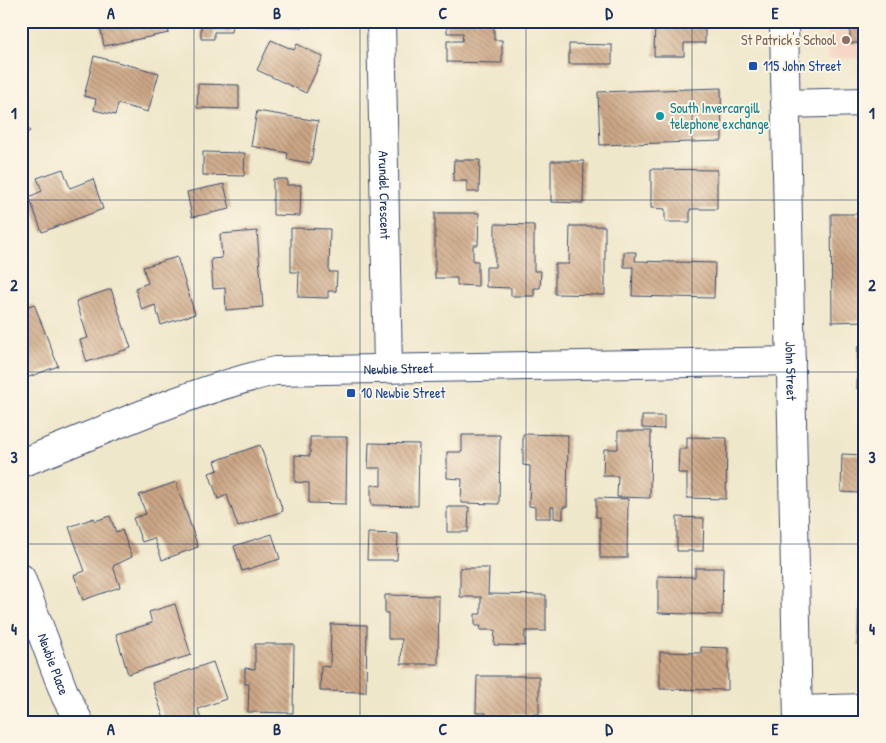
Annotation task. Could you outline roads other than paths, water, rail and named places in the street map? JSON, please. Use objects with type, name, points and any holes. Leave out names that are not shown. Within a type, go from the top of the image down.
[{"type":"street","name":"Arundel Crescent","points":[[381,21],[388,368]]},
{"type":"street","name":"John Street","points":[[784,21],[784,104],[798,716]]},
{"type":"street","points":[[784,104],[865,102]]},
{"type":"street","name":"Newbie Street","points":[[21,463],[189,397],[247,378],[275,372],[791,360]]},
{"type":"street","name":"Newbie Place","points":[[21,578],[65,695],[78,722]]},
{"type":"street","points":[[798,716],[865,708]]},
{"type":"place","name":"St Patrick's School","points":[[846,40]]},
{"type":"place","name":"115 John Street","points":[[753,66]]},
{"type":"place","name":"South Invercargill telephone exchange","points":[[660,116]]},
{"type":"place","name":"10 Newbie Street","points":[[351,393]]}]
